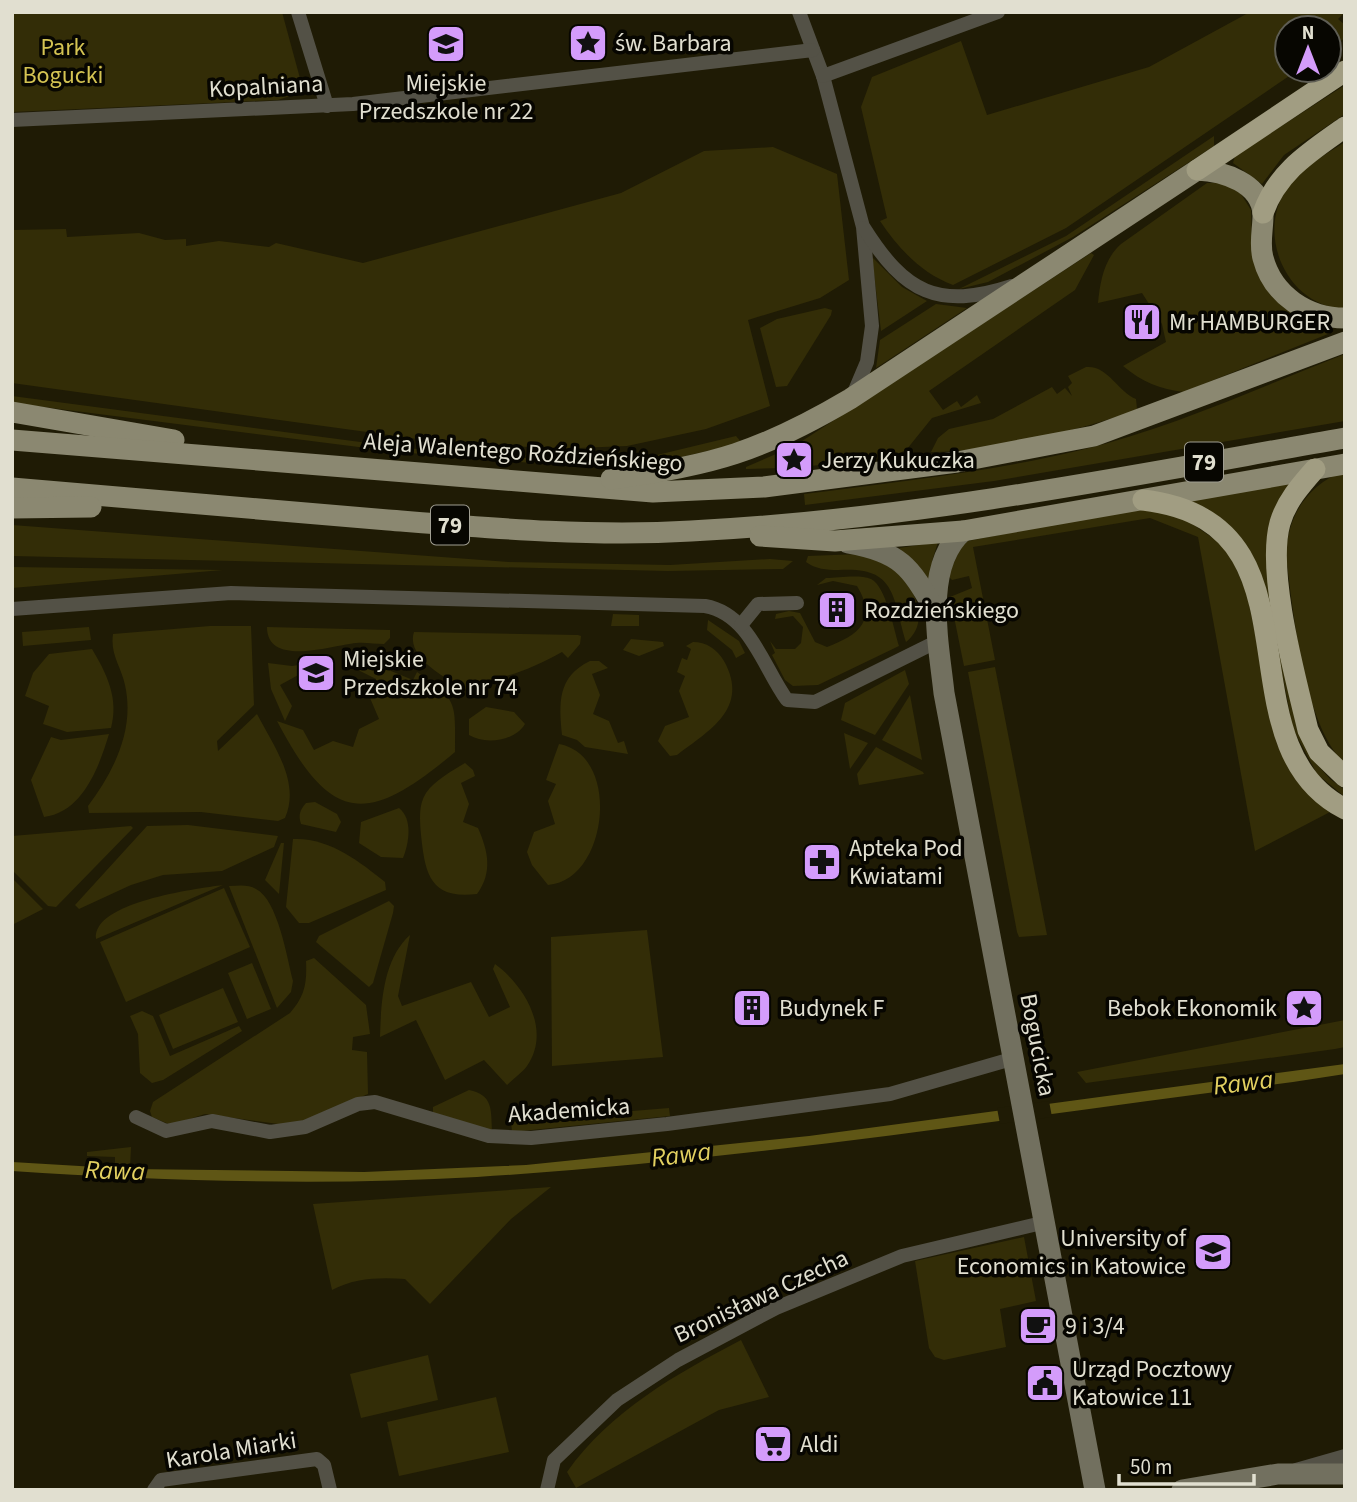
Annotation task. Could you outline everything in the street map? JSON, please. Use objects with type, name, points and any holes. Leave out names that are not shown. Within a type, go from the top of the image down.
[{"type":"highway","points":[[1197,170],[1345,71]]},
{"type":"highway","points":[[1263,213],[1268,198],[1289,168],[1345,128]]},
{"type":"highway","points":[[1315,470],[1292,498],[1280,522],[1278,571],[1308,730],[1319,752],[1345,777]]},
{"type":"highway","points":[[1143,500],[1169,503],[1198,514],[1226,535],[1241,555],[1254,586],[1284,735],[1304,775],[1326,796],[1345,809]]},
{"type":"main road","points":[[578,484],[669,472],[729,458],[796,431],[850,399],[1197,170],[1226,173],[1237,178],[1253,194],[1263,213],[1263,259],[1280,290],[1298,306],[1311,313],[1345,318]]},
{"type":"main road","name":"Aleja Walentego Roździeńskiego","points":[[12,440],[653,492],[724,489],[817,481],[1012,453],[1094,436],[1345,342]]},
{"type":"main road","points":[[12,412],[297,462]]},
{"type":"main road","name":"79","points":[[12,488],[574,533],[692,531],[862,517],[956,505],[1345,438]]},
{"type":"main road","name":"79","points":[[692,531],[835,541],[963,531],[1345,464]]},
{"type":"main road","points":[[12,508],[208,504]]},
{"type":"street","points":[[298,12],[327,106]]},
{"type":"street","points":[[799,12],[823,76],[863,227],[872,335],[867,362],[850,399]]},
{"type":"street","points":[[823,76],[998,12]]},
{"type":"street","name":"Kopalniana","points":[[12,120],[327,106],[813,50]]},
{"type":"street","points":[[863,227],[898,271],[916,285],[940,296],[954,299],[975,296],[1030,280]]},
{"type":"street","name":"Bogucicka","points":[[963,531],[951,541],[946,554],[935,610],[944,693],[1095,1490]]},
{"type":"street","name":"Bogucicka","points":[[835,541],[878,549],[900,559],[915,575],[935,610]]},
{"type":"street","points":[[12,609],[244,594],[705,606],[719,610],[741,625],[771,678],[787,700],[797,702],[815,702],[938,640]]},
{"type":"street","points":[[741,625],[758,604],[797,603]]},
{"type":"street","name":"Akademicka","points":[[136,1118],[166,1131],[212,1121],[260,1131],[284,1131],[317,1123],[358,1104],[375,1102],[478,1134],[523,1139],[667,1124],[890,1094],[1015,1058]]},
{"type":"street","name":"Bronisława Czecha","points":[[547,1490],[554,1460],[617,1400],[678,1360],[776,1308],[902,1256],[1046,1222]]},
{"type":"street","points":[[1182,1490],[1282,1474],[1345,1456]]},
{"type":"street","name":"Karola Miarki","points":[[154,1490],[161,1480],[317,1459],[324,1465],[330,1490]]},
{"type":"street","points":[[1282,1474],[1345,1474]]},
{"type":"green space","name":"Park Bogucki","points":[[12,12],[282,12],[301,82],[290,96],[278,100],[12,112]]},
{"type":"green space","points":[[1250,12],[1345,12],[1273,14],[1273,84],[1277,84],[1066,228],[953,285],[921,267],[895,241],[880,221],[887,218],[861,107],[872,77],[961,41],[987,115],[1149,67]]},
{"type":"green space","points":[[1345,85],[1345,114],[1284,155],[1262,184],[1233,163],[1235,156]]},
{"type":"green space","points":[[1214,136],[1214,146],[1073,237],[988,282],[959,289],[1066,236]]},
{"type":"green space","points":[[1345,142],[1345,309],[1326,305],[1309,297],[1295,284],[1277,251],[1274,232],[1276,213],[1288,186],[1310,165]]},
{"type":"green space","points":[[773,147],[837,174],[849,280],[820,298],[748,320],[770,406],[706,429],[627,446],[554,449],[418,439],[12,383],[12,230],[66,229],[67,237],[139,233],[165,240],[186,239],[186,246],[219,241],[269,247],[276,243],[363,263],[621,193],[704,151]]},
{"type":"green space","points":[[1207,183],[1224,183],[1241,194],[1251,210],[1252,241],[1298,316],[1333,332],[1184,392],[1152,384],[1123,366],[1166,342],[1162,324],[1142,293],[1098,303],[1104,271],[1115,250]]},
{"type":"green space","points":[[1091,253],[1094,255],[1075,290],[929,391],[943,410],[957,401],[961,407],[977,395],[981,403],[932,418],[907,449],[893,457],[801,467],[799,443]]},
{"type":"green space","points":[[872,257],[902,287],[927,301],[881,331]]},
{"type":"green space","points":[[936,304],[967,308],[876,368],[880,340]]},
{"type":"green space","points":[[825,308],[832,310],[831,315],[787,386],[776,387],[760,328],[777,319]]},
{"type":"green space","points":[[1345,354],[1345,421],[994,481],[805,505],[804,494],[978,470],[1047,458],[1115,441],[1214,406]]},
{"type":"green space","points":[[1086,367],[1094,367],[1106,374],[1136,399],[1137,409],[1093,424],[1035,438],[977,449],[931,452],[938,438],[949,429],[993,419],[1052,387],[1057,394],[1065,388],[1072,396],[1068,387],[1072,383],[1068,376]]},
{"type":"green space","points":[[12,396],[406,448],[560,461],[657,455],[736,436],[742,443],[642,466],[568,466],[398,452],[12,403]]},
{"type":"green space","points":[[783,451],[785,468],[746,469],[746,467]]},
{"type":"green space","points":[[1345,470],[1345,764],[1331,746],[1319,723],[1310,696],[1297,637],[1286,557],[1290,528],[1302,504],[1320,484]]},
{"type":"green space","points":[[1291,483],[1278,507],[1312,759],[1330,779],[1345,790],[1345,797],[1317,774],[1293,729],[1266,591],[1254,559],[1226,523],[1190,501]]},
{"type":"green space","points":[[1138,508],[1178,514],[1227,548],[1247,593],[1277,744],[1296,780],[1330,812],[1255,851],[1198,537],[1150,518],[973,547],[995,660],[964,666],[950,597],[972,588],[969,576],[952,580],[948,576],[963,542]]},
{"type":"green space","points":[[12,525],[509,562],[670,565],[770,559],[793,561],[783,569],[668,571],[12,556]]},
{"type":"green space","points":[[938,542],[932,561],[932,584],[899,548]]},
{"type":"green space","points":[[860,554],[887,560],[903,577],[916,599],[918,622],[914,633],[906,642],[894,598],[881,579],[871,573],[821,569],[806,562],[808,556]]},
{"type":"green space","points":[[12,567],[223,570],[12,588]]},
{"type":"green space","points":[[861,577],[876,583],[885,599],[899,646],[818,685],[793,686],[785,680],[772,655],[775,653],[770,641],[776,649],[795,649],[801,643],[803,627],[793,616],[775,619],[776,614],[789,611],[800,613],[815,642],[827,647],[856,631],[865,617],[866,608],[857,586],[833,581],[817,585],[826,578]]},
{"type":"green space","points":[[613,614],[639,615],[639,626],[611,626]]},
{"type":"green space","points":[[708,620],[739,641],[745,653],[736,658],[732,650],[707,630]]},
{"type":"green space","points":[[210,626],[251,626],[254,705],[217,741],[218,751],[257,714],[277,751],[287,777],[290,791],[285,818],[278,821],[201,812],[89,813],[88,806],[114,764],[125,734],[125,685],[114,654],[113,634]]},
{"type":"green space","points":[[89,627],[91,640],[23,646],[22,632]]},
{"type":"green space","points":[[267,627],[390,630],[390,638],[384,644],[359,643],[318,650],[289,651],[270,640]]},
{"type":"green space","points":[[414,632],[581,636],[580,644],[568,658],[562,652],[520,672],[474,682],[469,691],[441,675],[422,659],[413,642]]},
{"type":"green space","points":[[631,639],[663,642],[664,646],[639,656],[623,650]]},
{"type":"green space","points":[[693,642],[707,645],[721,657],[731,678],[732,692],[729,705],[713,727],[677,755],[670,756],[658,741],[665,726],[689,717],[679,691],[685,676],[677,672],[682,658],[687,660],[691,649],[686,646]]},
{"type":"green space","points":[[92,649],[110,687],[114,707],[111,728],[67,732],[43,724],[49,706],[25,696],[33,673],[49,654]]},
{"type":"green space","points":[[385,657],[394,661],[391,671],[413,680],[417,672],[441,689],[447,697],[454,713],[455,752],[398,793],[375,802],[354,803],[335,796],[316,780],[277,721],[303,730],[314,750],[333,741],[353,747],[359,729],[379,719],[370,698],[376,679],[358,670]]},
{"type":"green space","points":[[590,661],[599,661],[608,668],[592,674],[600,695],[593,714],[609,721],[618,743],[624,741],[628,754],[585,747],[577,740],[562,735],[560,712],[566,683],[579,667]]},
{"type":"green space","points":[[268,663],[292,666],[305,664],[302,673],[280,685],[292,706],[285,721],[271,689]]},
{"type":"green space","points":[[995,667],[1047,935],[1019,937],[1017,932],[968,672]]},
{"type":"green space","points":[[905,670],[909,684],[875,735],[841,720],[845,703]]},
{"type":"green space","points":[[910,695],[922,760],[882,740]]},
{"type":"green space","points":[[486,707],[514,712],[525,724],[514,734],[499,740],[483,740],[469,735],[469,719]]},
{"type":"green space","points":[[844,733],[868,743],[850,769]]},
{"type":"green space","points":[[109,734],[94,773],[79,797],[69,807],[44,817],[31,780],[51,737],[61,740]]},
{"type":"green space","points":[[559,744],[579,753],[592,770],[599,792],[600,817],[594,842],[584,863],[568,878],[548,885],[532,865],[527,852],[534,832],[555,824],[548,801],[556,784],[546,780]]},
{"type":"green space","points":[[876,747],[924,774],[859,785],[857,774]]},
{"type":"green space","points":[[465,763],[475,776],[461,783],[469,804],[463,822],[478,828],[484,845],[487,870],[477,894],[461,895],[449,893],[432,881],[425,861],[420,813],[423,798],[430,788]]},
{"type":"green space","points":[[315,802],[337,814],[341,822],[336,832],[301,824],[302,808],[306,803]]},
{"type":"green space","points":[[399,808],[408,825],[403,858],[381,857],[359,843],[361,822]]},
{"type":"green space","points":[[188,825],[278,836],[274,847],[222,871],[163,875],[131,885],[79,909],[75,905],[147,826]]},
{"type":"green space","points":[[131,826],[133,828],[56,907],[48,906],[12,870],[12,836]]},
{"type":"green space","points":[[293,839],[318,842],[342,852],[385,882],[386,890],[309,923],[299,923],[286,907]]},
{"type":"green space","points":[[281,843],[284,843],[279,894],[265,880]]},
{"type":"green space","points":[[12,878],[43,909],[12,925]]},
{"type":"green space","points":[[223,885],[96,939],[99,926],[127,907],[169,894]]},
{"type":"green space","points":[[229,886],[253,887],[264,895],[276,917],[293,981],[291,992],[277,1008]]},
{"type":"green space","points":[[224,888],[250,947],[126,1002],[100,942]]},
{"type":"green space","points":[[389,901],[394,906],[393,913],[373,983],[369,987],[316,942],[319,936]]},
{"type":"green space","points":[[647,930],[663,1057],[552,1066],[551,937]]},
{"type":"green space","points":[[410,935],[398,996],[402,1006],[471,982],[489,1017],[510,1007],[493,969],[495,964],[516,984],[524,996],[536,1023],[537,1038],[527,1066],[507,1085],[484,1060],[445,1080],[416,1020],[380,1037],[385,982],[394,956]]},
{"type":"green space","points":[[314,958],[366,1005],[370,1034],[353,1037],[352,1050],[367,1052],[368,1094],[304,1121],[286,1125],[205,1114],[171,1125],[152,1117],[150,1111],[153,1102],[290,1013],[304,989],[306,961]]},
{"type":"green space","points":[[252,963],[271,1009],[247,1019],[228,973]]},
{"type":"green space","points":[[223,988],[238,1022],[173,1049],[159,1015]]},
{"type":"green space","points":[[142,1011],[153,1016],[170,1056],[239,1026],[242,1031],[163,1080],[152,1083],[140,1073],[138,1034],[130,1016]]},
{"type":"green space","points":[[1345,1020],[1345,1047],[1335,1049],[1086,1083],[1077,1072]]},
{"type":"green space","points":[[469,1090],[487,1099],[491,1110],[492,1131],[433,1113],[433,1107]]},
{"type":"green space","points":[[669,1108],[670,1116],[512,1132],[511,1122],[528,1121],[528,1115],[546,1114],[547,1118]]},
{"type":"green space","points":[[131,1147],[130,1168],[115,1167],[115,1157],[87,1156],[87,1152]]},
{"type":"green space","points":[[551,1187],[511,1219],[430,1304],[405,1279],[367,1279],[332,1290],[313,1204]]},
{"type":"green space","points":[[1024,1237],[1036,1301],[1000,1309],[1006,1347],[944,1360],[935,1357],[929,1348],[915,1261]]},
{"type":"green space","points":[[741,1340],[769,1397],[719,1410],[576,1488],[567,1472],[603,1430],[646,1396],[692,1366]]},
{"type":"green space","points":[[428,1355],[438,1400],[361,1418],[350,1374]]},
{"type":"green space","points":[[496,1397],[509,1452],[399,1476],[387,1422]]},
{"type":"water","name":"Rawa","points":[[1345,1064],[1345,1074],[1293,1082],[885,1136],[579,1169],[419,1180],[303,1182],[186,1180],[12,1171],[12,1162],[130,1169],[364,1172],[526,1165],[809,1136]]},
{"type":"pier","points":[[1049,1101],[1052,1117],[1000,1124],[997,1108]]},
{"type":"place","name":"św. Barbara","points":[[588,43]]},
{"type":"place","name":"Miejskie Przedszkole nr 22","points":[[446,44]]},
{"type":"place","name":"Mr HAMBURGER","points":[[1142,322]]},
{"type":"place","name":"Jerzy Kukuczka","points":[[794,460]]},
{"type":"place","name":"Rozdzieńskiego","points":[[837,610]]},
{"type":"place","name":"Miejskie Przedszkole nr 74","points":[[316,673]]},
{"type":"place","name":"Apteka Pod Kwiatami","points":[[822,862]]},
{"type":"place","name":"Budynek F","points":[[752,1008]]},
{"type":"place","name":"Bebok Ekonomik","points":[[1304,1008]]},
{"type":"place","name":"University of Economics in Katowice","points":[[1213,1252]]},
{"type":"place","name":"9 i 3/4","points":[[1038,1326]]},
{"type":"place","name":"Urząd Pocztowy Katowice 11","points":[[1045,1383]]},
{"type":"place","name":"Aldi","points":[[773,1444]]}]
